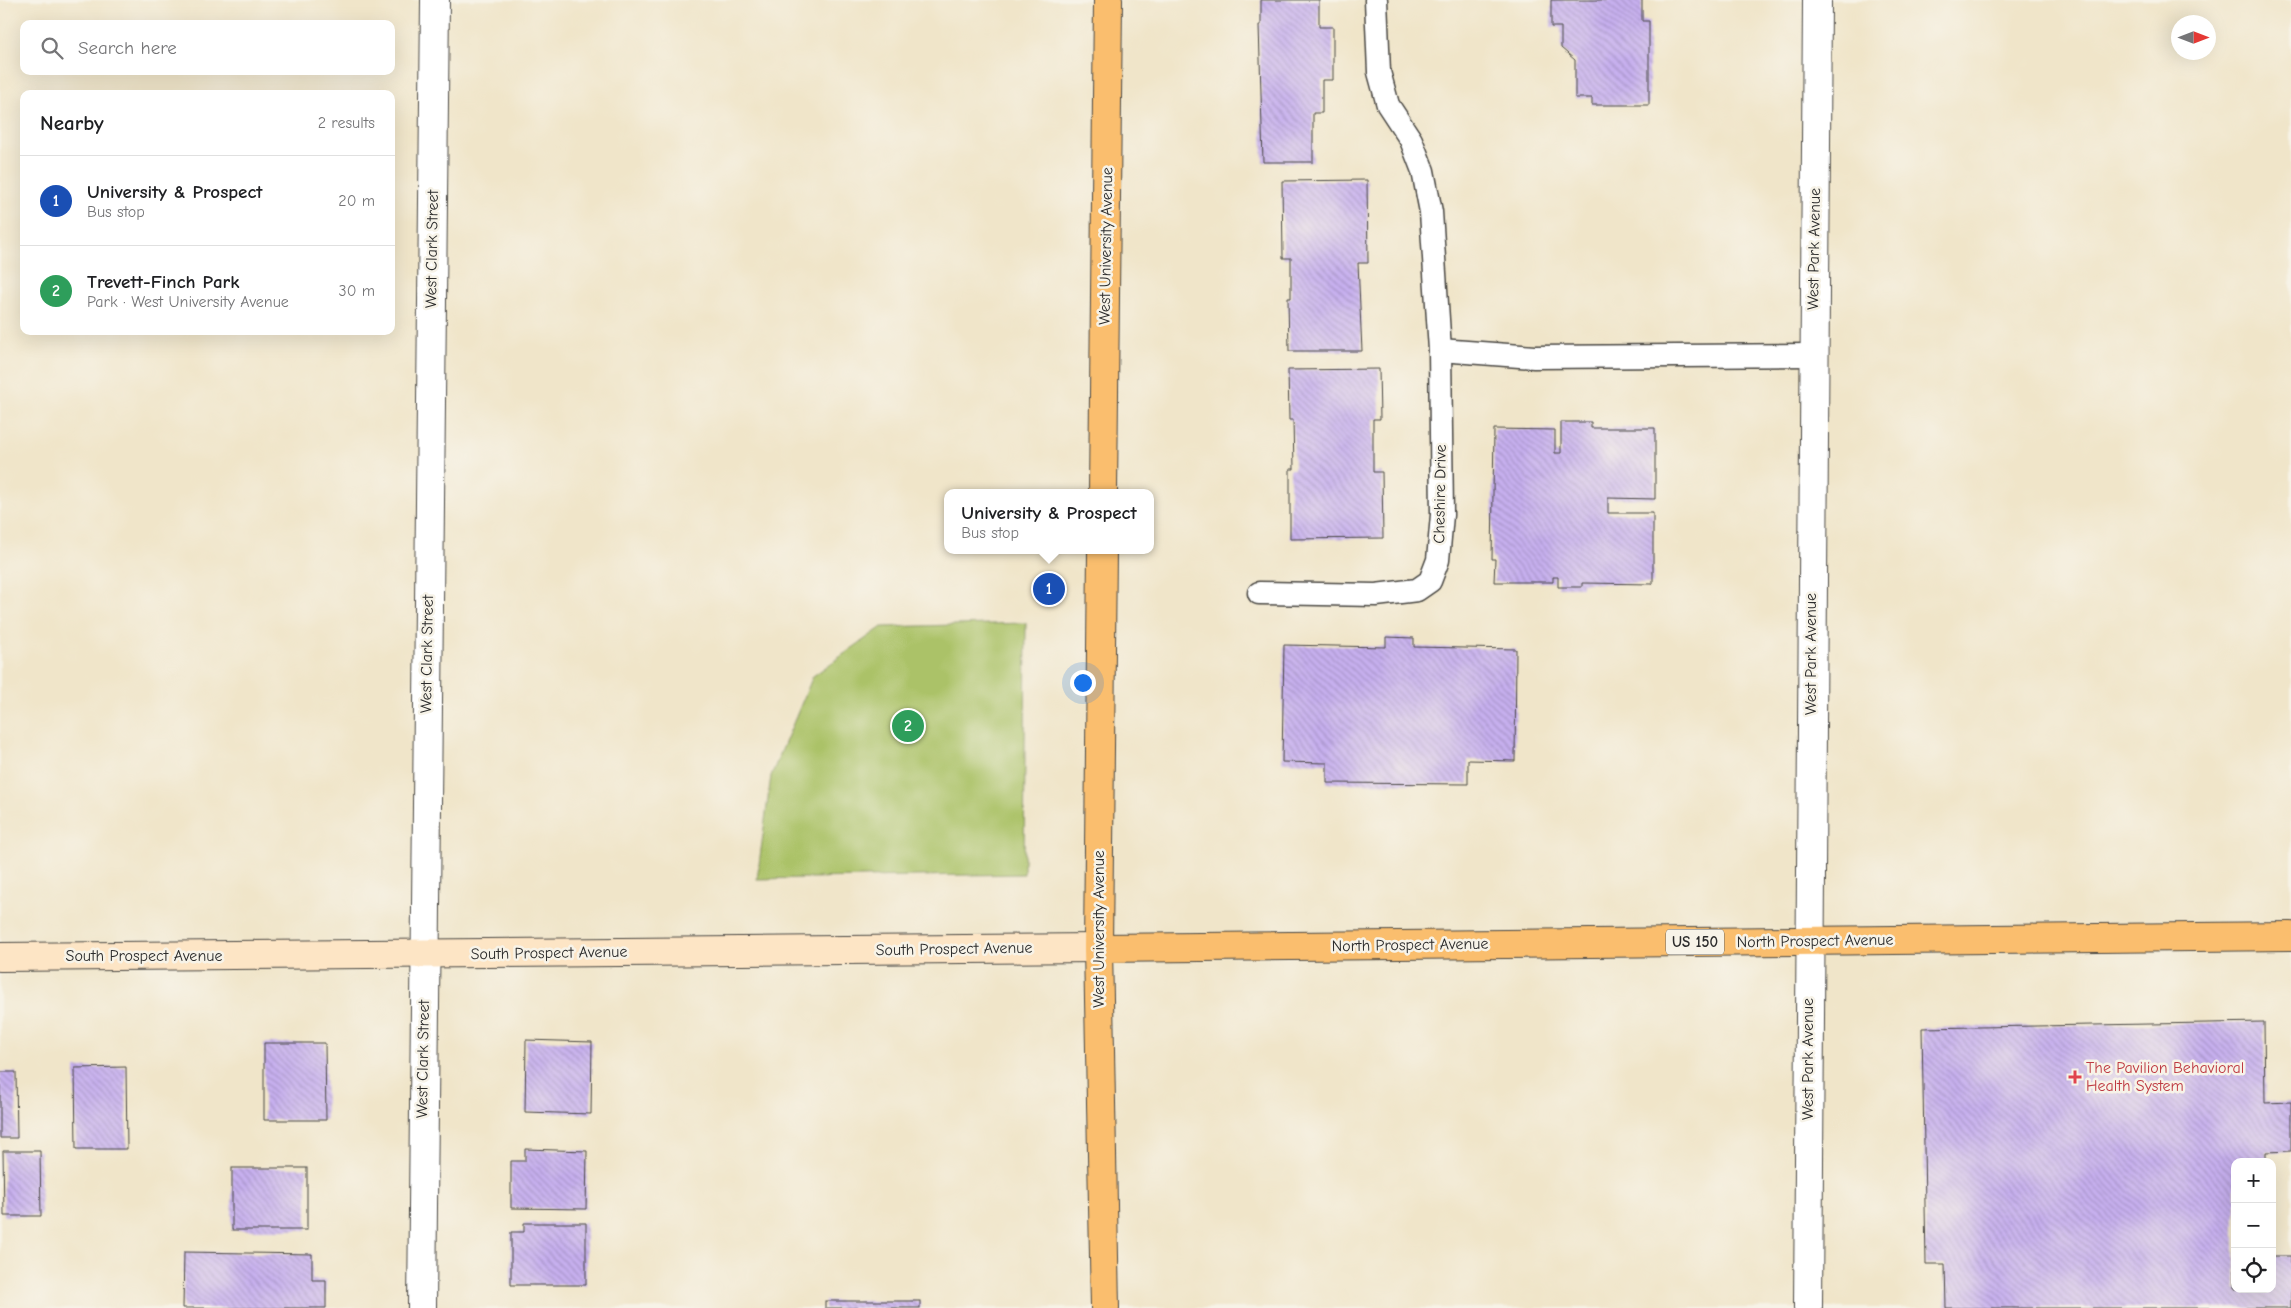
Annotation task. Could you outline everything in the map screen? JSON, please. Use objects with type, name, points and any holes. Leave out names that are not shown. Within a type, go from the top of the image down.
[{"type":"main road","name":"West University Avenue","points":[[1103,489],[1108,0]]},
{"type":"main road","name":"West University Avenue","points":[[1102,554],[1098,948],[1105,1308]]},
{"type":"main road","name":"North Prospect Avenue","points":[[1098,948],[2291,936]]},
{"type":"main road","name":"South Prospect Avenue","points":[[0,957],[1098,948]]},
{"type":"street","name":"West Clark Street","points":[[422,1308],[424,954],[436,0]]},
{"type":"street","name":"West Park Avenue","points":[[1808,1308],[1809,941],[1817,0]]},
{"type":"lane","name":"Cheshire Drive","points":[[1259,593],[1376,595],[1417,590],[1430,581],[1438,560],[1442,515],[1440,350],[1431,212],[1423,171],[1411,140],[1388,105],[1379,72],[1376,0]]},
{"type":"lane","points":[[1440,350],[1534,357],[1814,355]]},
{"type":"green space","points":[[1026,623],[1024,874],[757,879],[771,776],[813,676],[882,627]]},
{"type":"building","points":[[1261,0],[1319,0],[1319,27],[1333,27],[1333,80],[1322,80],[1322,113],[1313,113],[1313,162],[1263,162],[1259,25],[1261,25]]},
{"type":"building","points":[[1551,0],[1642,0],[1642,21],[1649,21],[1649,105],[1592,105],[1592,98],[1575,98],[1575,60],[1561,48],[1561,27],[1551,27]]},
{"type":"building","points":[[1367,180],[1368,263],[1358,263],[1362,351],[1289,351],[1288,298],[1291,298],[1291,258],[1283,258],[1282,181]]},
{"type":"building","points":[[1379,369],[1380,419],[1373,419],[1373,472],[1382,472],[1383,538],[1290,539],[1290,469],[1294,469],[1293,420],[1289,420],[1288,370]]},
{"type":"building","points":[[1561,422],[1591,422],[1591,428],[1655,428],[1655,499],[1608,498],[1608,513],[1653,513],[1653,584],[1582,583],[1582,587],[1558,587],[1558,577],[1553,577],[1553,582],[1494,582],[1495,559],[1492,559],[1494,429],[1555,430],[1555,453],[1561,453]]},
{"type":"building","points":[[1386,637],[1414,638],[1414,647],[1516,649],[1515,761],[1468,760],[1468,784],[1327,783],[1327,763],[1282,762],[1284,645],[1386,647]]},
{"type":"building","name":"The Pavilion Behavioral Health System","points":[[2264,1022],[2265,1103],[2291,1102],[2291,1151],[2266,1152],[2266,1158],[2231,1158],[2231,1293],[2276,1293],[2276,1256],[2291,1256],[2291,1308],[1946,1308],[1945,1264],[1926,1264],[1922,1028]]},
{"type":"building","points":[[526,1040],[592,1042],[591,1114],[525,1112]]},
{"type":"building","points":[[264,1043],[325,1043],[326,1120],[264,1120]]},
{"type":"building","points":[[126,1067],[127,1149],[76,1149],[75,1068]]},
{"type":"building","points":[[0,1072],[16,1072],[17,1138],[0,1138]]},
{"type":"building","points":[[525,1149],[587,1151],[586,1209],[511,1208],[511,1161],[525,1161]]},
{"type":"building","points":[[3,1151],[40,1151],[41,1216],[4,1216]]},
{"type":"building","points":[[232,1168],[307,1168],[307,1230],[232,1230]]},
{"type":"building","points":[[524,1223],[586,1223],[586,1285],[511,1285],[511,1232],[524,1232]]},
{"type":"building","points":[[184,1252],[312,1254],[312,1280],[326,1280],[326,1308],[183,1308]]},
{"type":"building","points":[[825,1301],[920,1301],[920,1308],[825,1308]]},
{"type":"place","name":"University & Prospect","points":[[1049,589]]},
{"type":"place","name":"Trevett-Finch Park","points":[[908,726]]},
{"type":"place","name":"The Pavilion Behavioral Health System","points":[[2075,1077]]}]
